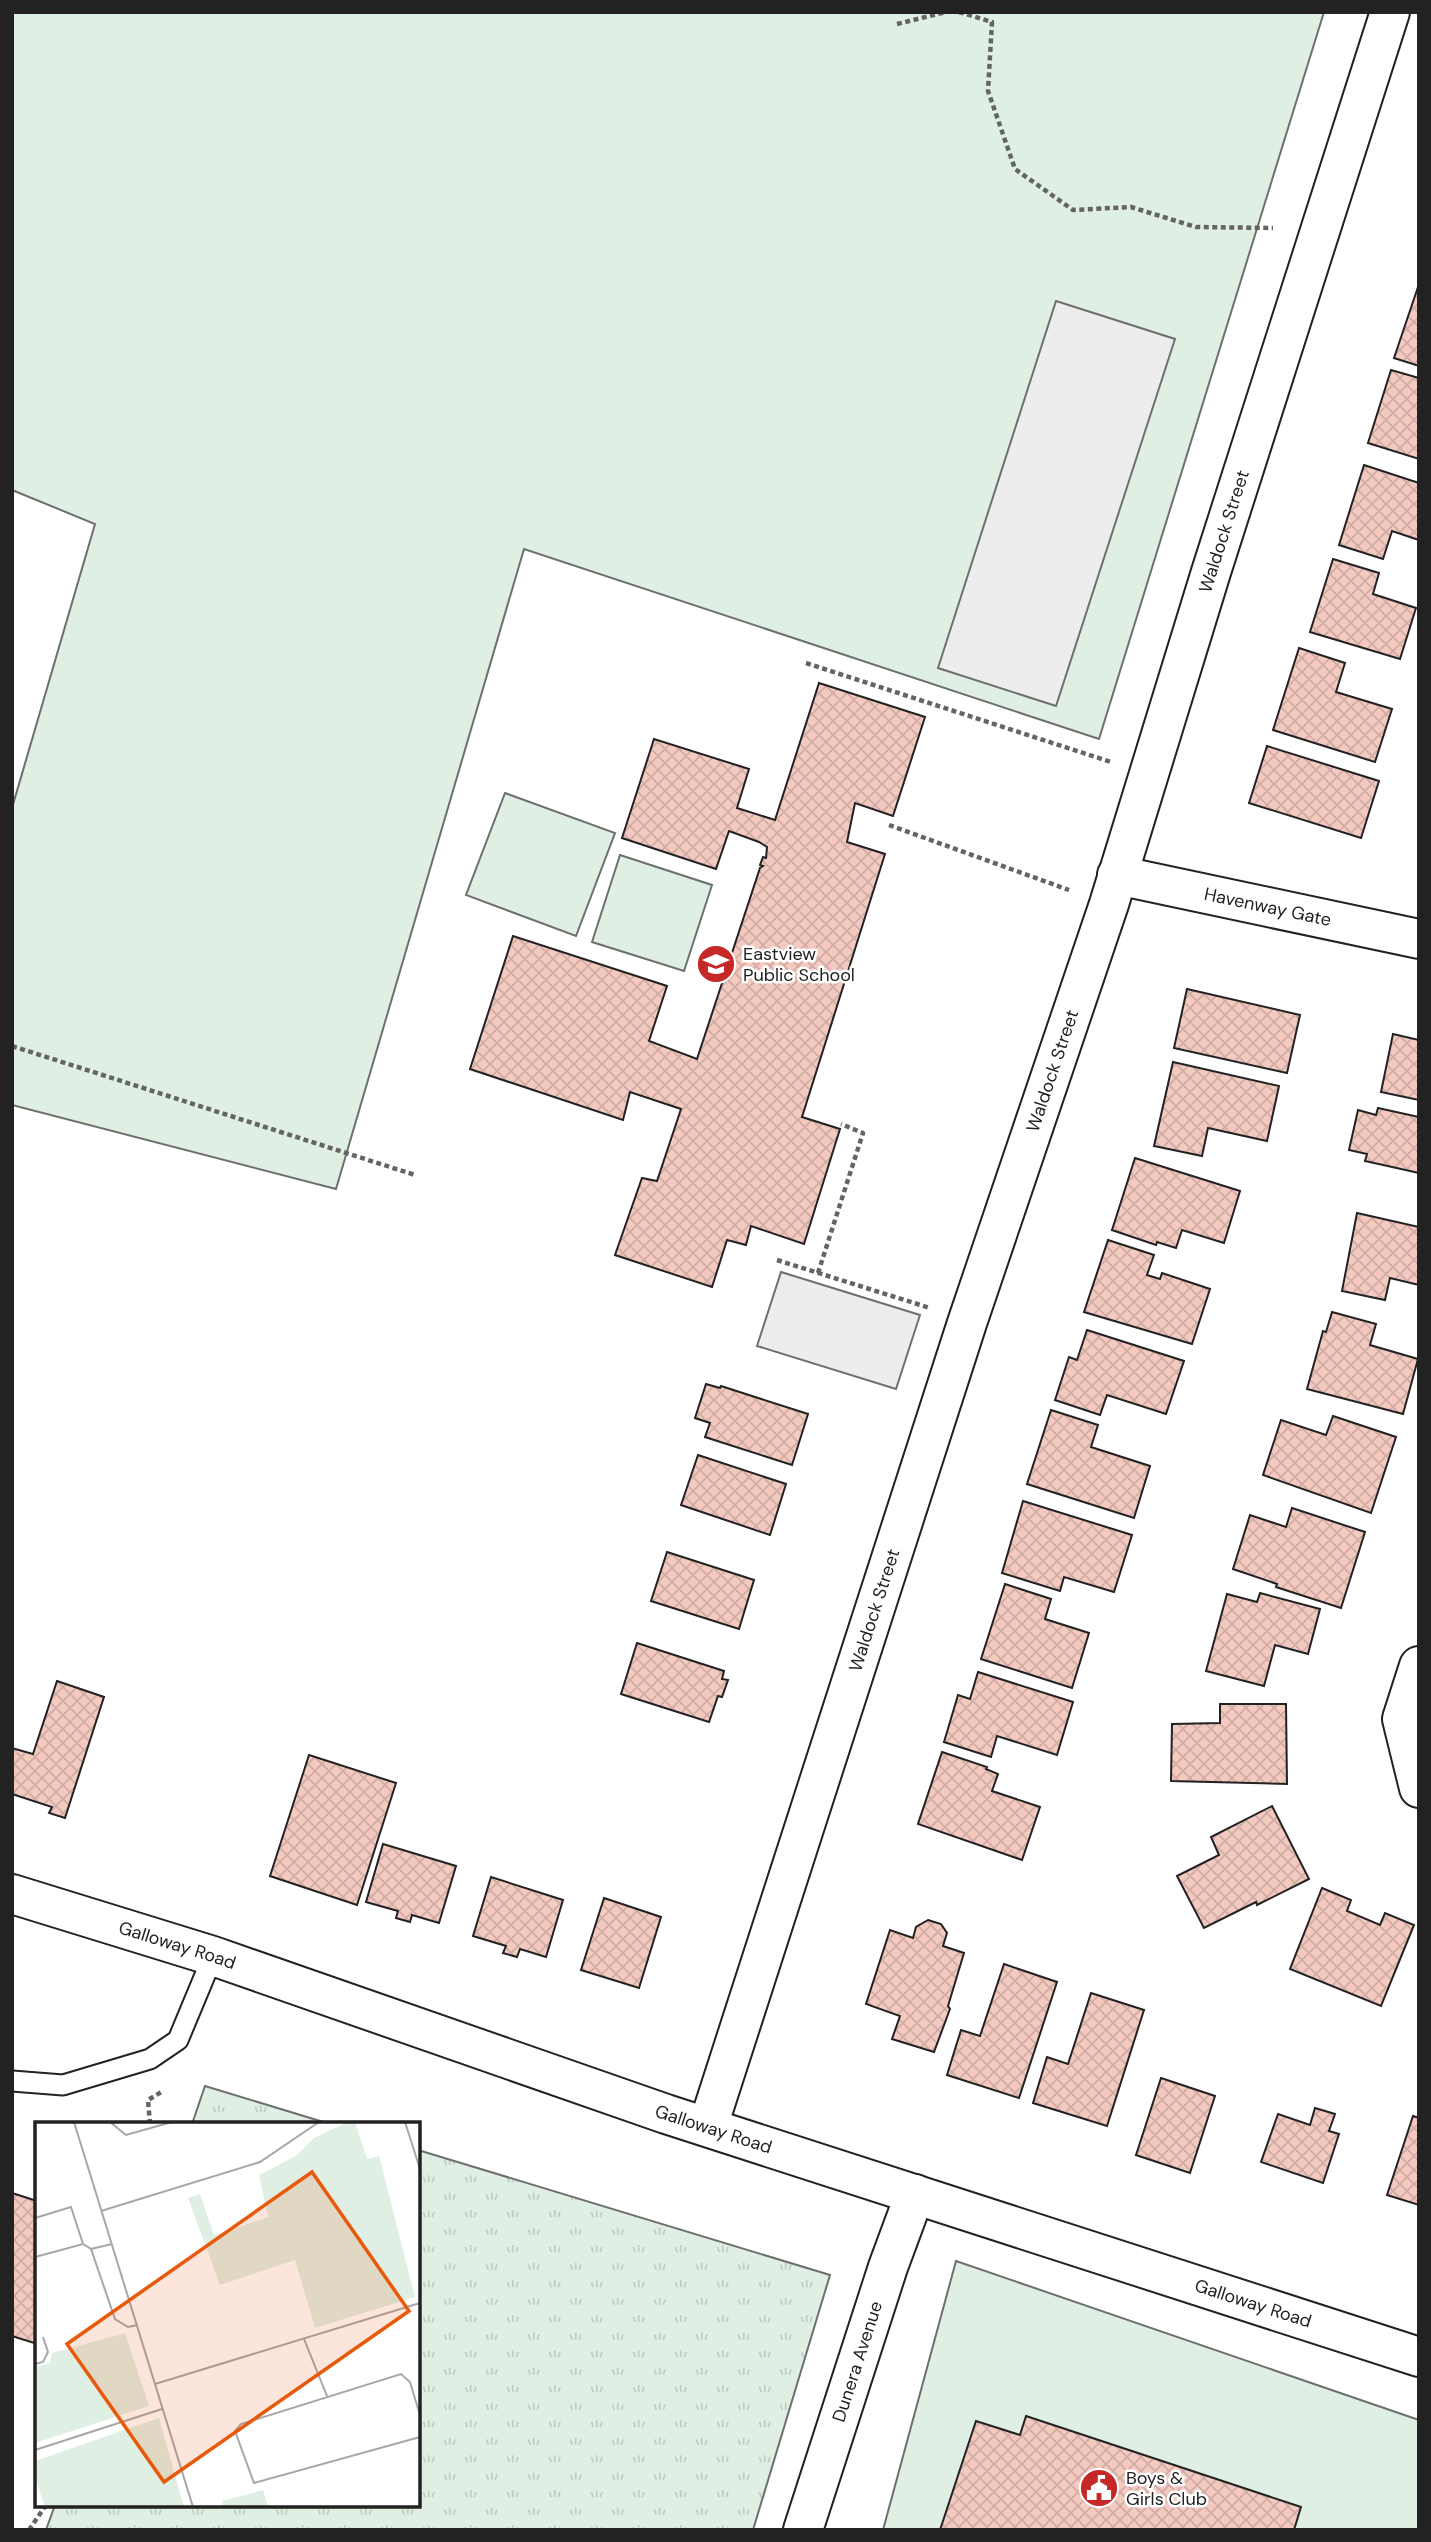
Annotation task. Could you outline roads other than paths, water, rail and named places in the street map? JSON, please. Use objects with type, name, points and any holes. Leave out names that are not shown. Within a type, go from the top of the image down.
[{"type":"street","name":"Waldock Street","points":[[708,2126],[967,1323],[1113,889],[1390,12]]},
{"type":"street","name":"Havenway Gate","points":[[1113,889],[1419,939]]},
{"type":"street","points":[[1419,1665],[1402,1719],[1419,1788]]},
{"type":"street","name":"Galloway Road","points":[[12,1894],[213,1956],[666,2114],[1419,2357]]},
{"type":"street","name":"Dunera Avenue","points":[[803,2530],[915,2194]]},
{"type":"lane","points":[[12,2081],[63,2085],[150,2059],[178,2040],[213,1956]]},
{"type":"place","name":"Eastview Public School","points":[[716,964]]},
{"type":"place","name":"Boys & Girls Club","points":[[1099,2488]]}]
